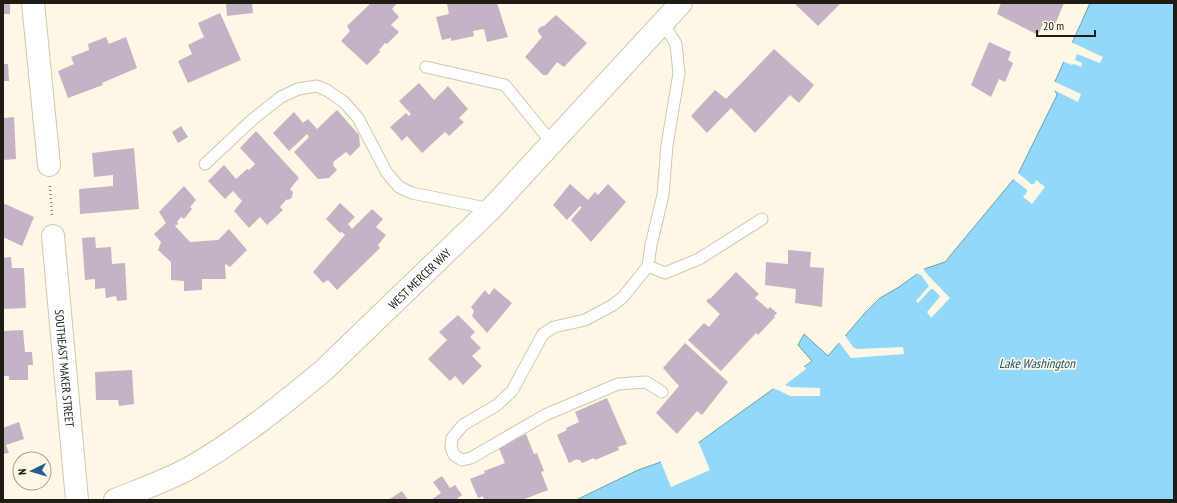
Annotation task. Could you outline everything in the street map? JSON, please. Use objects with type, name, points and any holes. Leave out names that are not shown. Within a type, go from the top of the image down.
[{"type":"street","points":[[33,3],[49,165]]},
{"type":"street","name":"WEST MERCER WAY","points":[[115,500],[155,484],[193,466],[224,447],[296,394],[324,370],[491,209],[681,3]]},
{"type":"street","name":"SOUTHEAST MAKER STREET","points":[[53,236],[77,500]]},
{"type":"lane","points":[[662,392],[646,382],[618,384],[545,415],[471,458],[462,460],[454,455],[451,447],[452,438],[463,425],[497,405],[512,391],[543,334],[554,326],[585,320],[613,305],[623,297],[648,266],[662,195],[667,145],[679,73],[676,44],[663,23]]},
{"type":"lane","points":[[426,67],[505,85],[552,143]]},
{"type":"lane","points":[[205,164],[253,119],[281,97],[298,89],[317,86],[328,90],[344,102],[358,118],[387,173],[399,186],[412,193],[491,209]]},
{"type":"lane","points":[[648,266],[666,273],[700,259],[762,219]]},
{"type":"path","points":[[49,165],[53,236]]},
{"type":"water","name":"Lake Washington","points":[[1090,3],[1174,3],[1174,500],[576,500],[698,443],[812,361],[798,345],[804,334],[828,356],[864,314],[880,298],[899,287],[924,269],[945,262],[1018,174],[1057,95],[1053,86]]},
{"type":"pier","points":[[1071,42],[1103,57],[1100,63],[1077,54],[1075,60],[1082,63],[1081,67],[1062,61]]},
{"type":"pier","points":[[1053,81],[1081,94],[1078,102],[1052,89],[1051,86]]},
{"type":"pier","points":[[1017,172],[1031,184],[1034,184],[1036,180],[1045,187],[1032,204],[1023,197],[1027,190],[1012,178]]},
{"type":"pier","points":[[923,267],[925,272],[950,298],[931,318],[927,312],[940,296],[933,289],[931,289],[918,303],[916,301],[929,286],[921,275],[915,273]]},
{"type":"pier","points":[[844,334],[853,347],[857,349],[903,347],[904,354],[851,358],[838,341]]},
{"type":"pier","points":[[803,365],[806,369],[785,385],[791,387],[820,388],[820,396],[790,396],[771,388]]},
{"type":"pier","points":[[698,441],[710,470],[671,487],[660,460]]},
{"type":"building","points":[[3,3],[10,3],[10,14],[3,14]]},
{"type":"building","points":[[226,3],[252,3],[253,13],[227,16]]},
{"type":"building","points":[[371,3],[397,3],[392,9],[399,17],[391,25],[399,32],[387,44],[385,43],[379,50],[380,52],[367,65],[341,41],[350,31],[347,26]]},
{"type":"building","points":[[447,3],[497,3],[508,37],[487,42],[484,29],[473,31],[474,36],[451,41],[451,38],[442,40],[436,17],[449,14]]},
{"type":"building","points":[[794,3],[841,3],[818,26]]},
{"type":"building","points":[[1001,3],[1064,3],[1054,27],[1044,22],[1038,35],[997,14]]},
{"type":"building","points":[[220,13],[241,60],[188,83],[178,61],[192,54],[188,45],[204,37],[198,23]]},
{"type":"building","points":[[556,15],[587,43],[564,67],[557,62],[547,75],[543,75],[525,57],[542,37],[538,32],[538,29],[544,26]]},
{"type":"building","points":[[106,37],[109,44],[126,37],[137,68],[102,83],[103,85],[68,98],[58,71],[74,64],[71,57],[89,50],[88,44]]},
{"type":"building","points":[[989,42],[1011,52],[1008,60],[1013,63],[1005,82],[999,79],[991,97],[971,85]]},
{"type":"building","points":[[774,49],[814,85],[799,103],[790,95],[755,133],[731,108],[707,133],[691,116],[715,90],[726,99]]},
{"type":"building","points":[[3,64],[8,64],[9,81],[3,81]]},
{"type":"building","points":[[419,83],[434,100],[448,86],[468,109],[459,118],[464,122],[449,136],[445,132],[422,153],[407,136],[402,141],[390,127],[406,113],[409,116],[411,114],[399,101]]},
{"type":"building","points":[[337,110],[359,135],[360,146],[350,156],[346,152],[333,162],[333,165],[337,170],[329,178],[318,179],[294,152],[309,137],[307,134],[289,151],[273,133],[294,112],[303,123],[308,119],[317,129]]},
{"type":"building","points":[[14,117],[16,159],[3,160],[4,118]]},
{"type":"building","points":[[181,126],[188,137],[178,143],[172,132]]},
{"type":"building","points":[[256,131],[299,178],[290,189],[293,192],[292,197],[286,200],[280,207],[283,210],[267,225],[260,217],[249,228],[234,211],[242,201],[233,191],[225,199],[208,181],[224,165],[236,179],[255,164],[240,148]]},
{"type":"building","points":[[134,148],[139,209],[80,214],[79,189],[113,186],[113,175],[94,177],[92,153]]},
{"type":"building","points":[[570,184],[588,200],[595,192],[598,195],[608,184],[626,202],[591,242],[571,220],[582,207],[580,206],[567,220],[553,205]]},
{"type":"building","points":[[184,186],[196,200],[190,207],[192,209],[184,219],[181,217],[177,222],[178,224],[175,226],[190,242],[218,240],[229,229],[247,250],[230,267],[226,264],[225,265],[226,279],[202,279],[202,290],[184,291],[184,281],[171,280],[171,262],[158,250],[161,242],[154,234],[166,223],[159,212]]},
{"type":"building","points":[[3,203],[34,217],[22,246],[3,237]]},
{"type":"building","points":[[340,203],[355,217],[348,224],[352,229],[372,209],[383,219],[376,227],[386,235],[378,245],[380,248],[337,290],[328,280],[323,283],[313,272],[345,235],[342,232],[340,233],[326,219]]},
{"type":"building","points":[[95,237],[96,248],[111,247],[112,264],[125,263],[127,300],[117,301],[116,296],[106,298],[105,288],[95,289],[95,279],[85,280],[82,238]]},
{"type":"building","points":[[788,250],[811,252],[810,267],[824,268],[822,307],[795,303],[796,289],[765,285],[766,262],[788,264]]},
{"type":"building","points":[[11,257],[12,268],[24,268],[26,308],[3,309],[3,258]]},
{"type":"building","points":[[736,272],[759,294],[755,298],[768,309],[770,307],[777,313],[758,335],[756,333],[721,371],[688,340],[704,323],[709,327],[720,314],[706,301],[709,298],[710,299]]},
{"type":"building","points":[[494,288],[512,303],[487,333],[472,316],[474,311],[471,307],[485,290],[489,295]]},
{"type":"building","points":[[458,315],[475,332],[470,337],[481,348],[472,356],[482,366],[463,385],[455,376],[450,381],[428,359],[447,340],[439,332]]},
{"type":"building","points":[[23,330],[25,352],[32,352],[33,365],[28,365],[28,380],[9,380],[9,376],[3,376],[3,331]]},
{"type":"building","points":[[685,343],[728,382],[702,415],[697,411],[677,434],[656,413],[679,386],[663,368]]},
{"type":"building","points":[[132,370],[134,404],[119,406],[118,400],[96,400],[95,372]]},
{"type":"building","points":[[607,398],[627,444],[618,447],[619,450],[595,460],[594,458],[582,463],[577,459],[569,463],[557,435],[567,430],[566,428],[579,422],[575,412]]},
{"type":"building","points":[[19,422],[24,439],[6,445],[9,453],[3,454],[3,428]]},
{"type":"building","points":[[526,434],[534,454],[537,453],[544,471],[541,472],[548,490],[522,500],[484,500],[483,496],[478,498],[470,479],[485,473],[484,471],[505,463],[498,446]]},
{"type":"building","points":[[442,476],[450,488],[455,485],[462,495],[457,499],[458,500],[431,500],[441,493],[433,482]]},
{"type":"building","points":[[402,491],[408,500],[388,500]]}]
